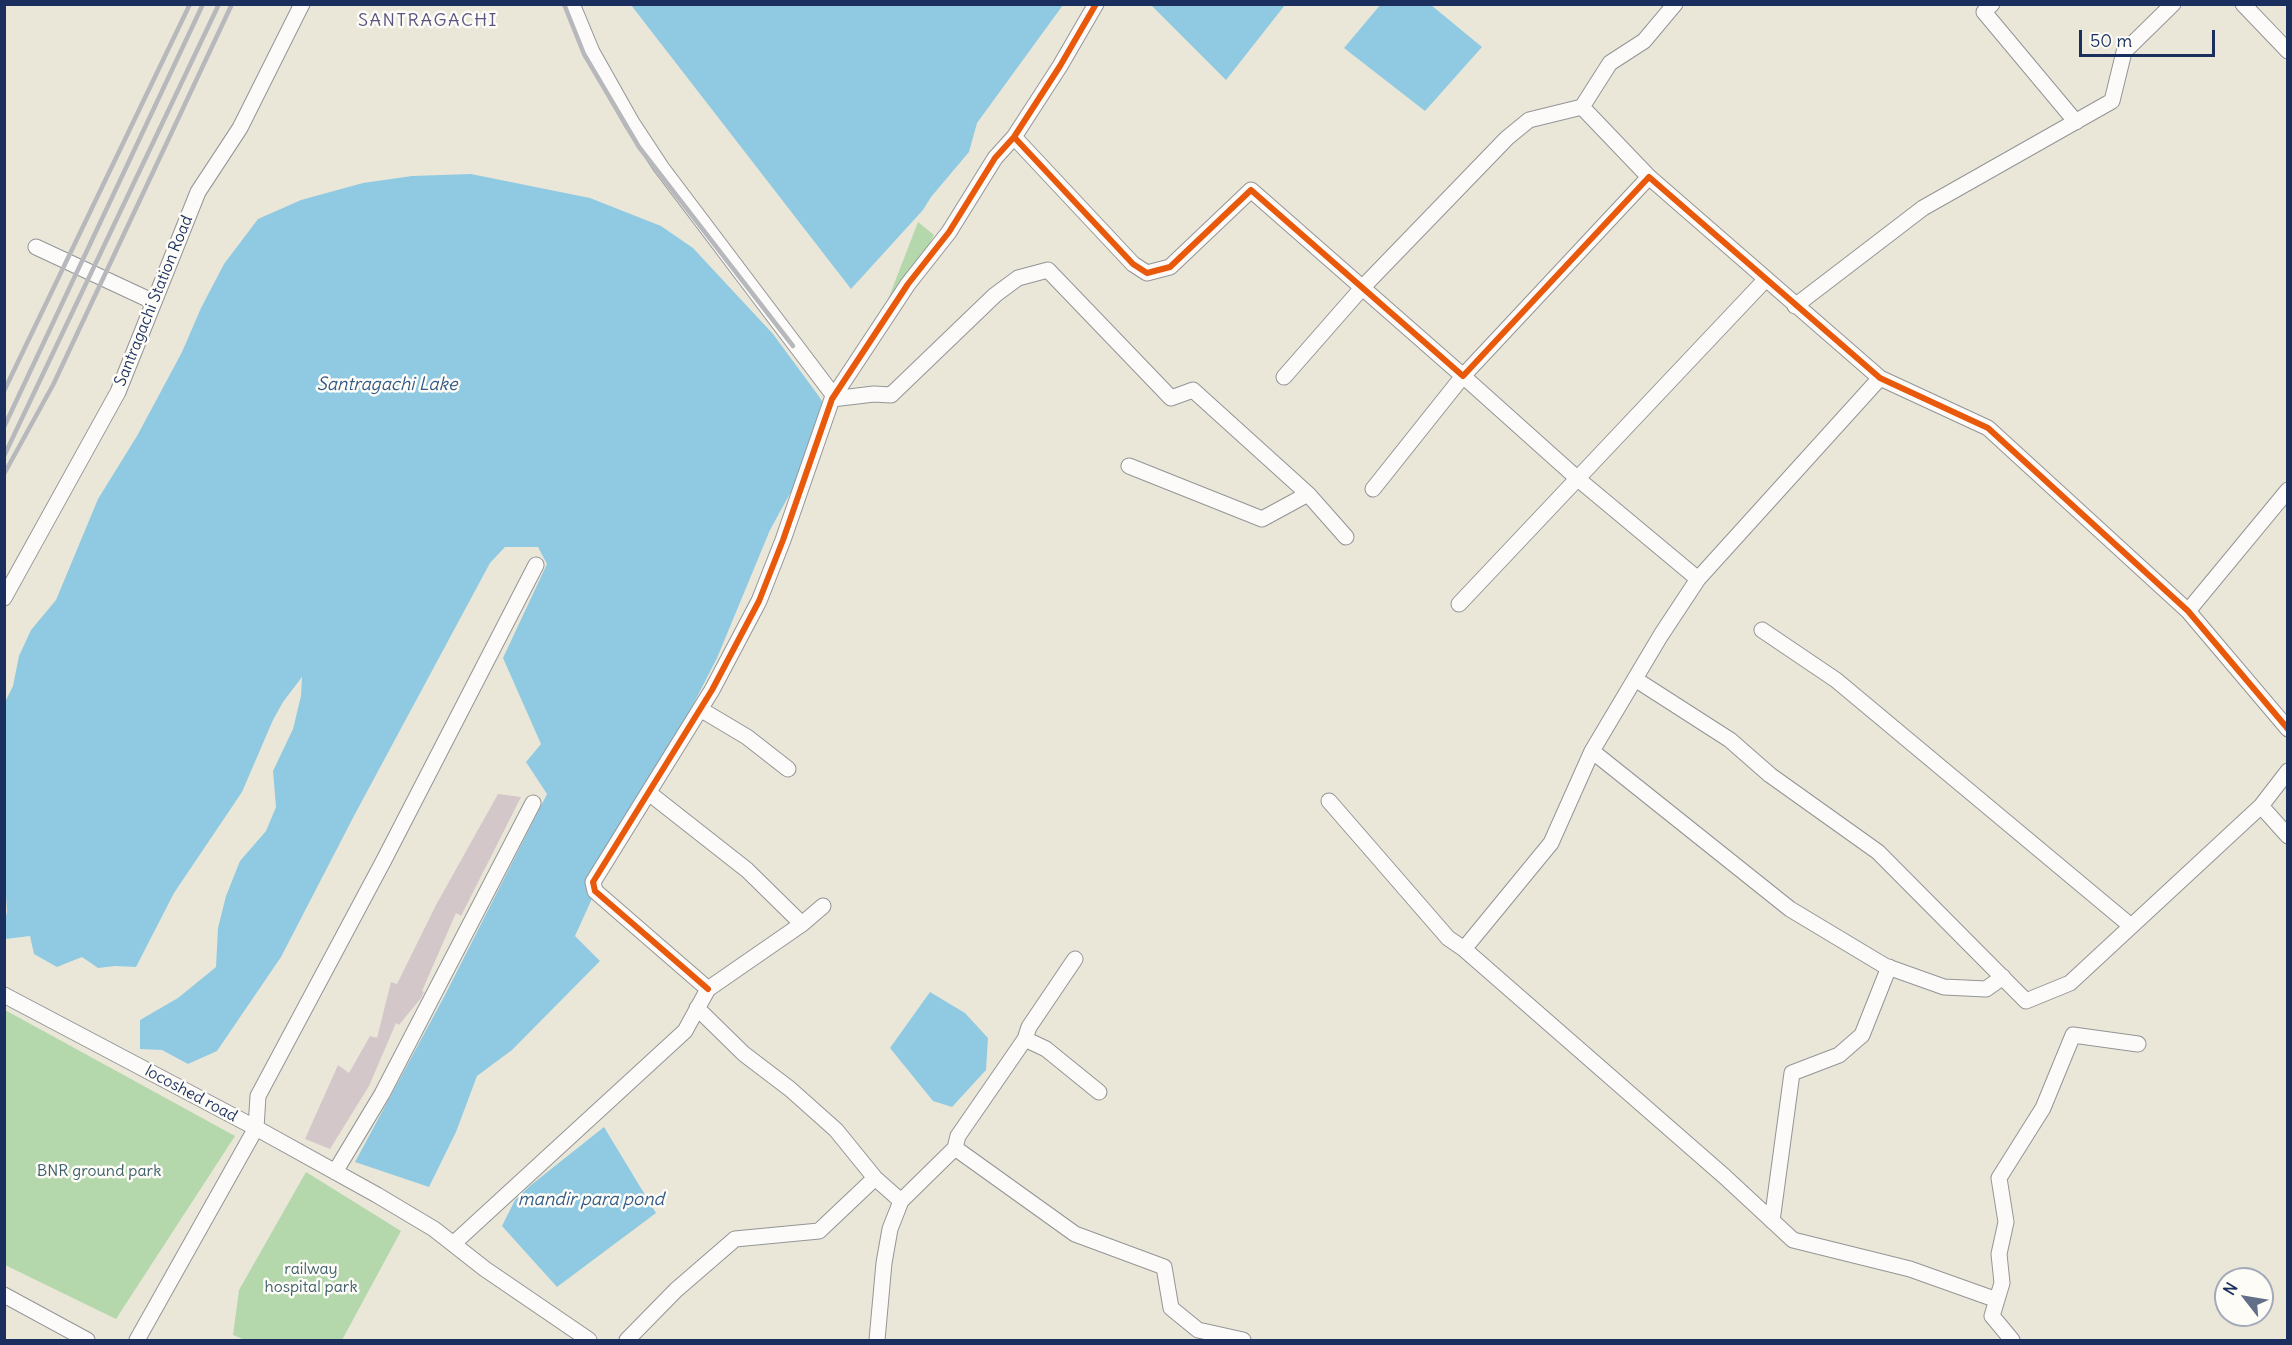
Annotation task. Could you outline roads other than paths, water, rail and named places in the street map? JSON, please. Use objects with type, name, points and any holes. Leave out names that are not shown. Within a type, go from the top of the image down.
[{"type":"street","name":"Santragachi Station Road","points":[[4,598],[118,392],[198,192],[240,128],[302,4]]},
{"type":"street","points":[[572,4],[592,52],[632,123],[661,167],[833,397]]},
{"type":"street","points":[[708,989],[595,891],[593,882],[712,690],[759,601],[833,397],[908,284],[950,232],[995,158],[1014,137],[1060,66],[1096,4]]},
{"type":"street","points":[[1284,377],[1362,288],[1507,138],[1529,120],[1582,107],[1610,63],[1644,41],[1675,4]]},
{"type":"street","points":[[1992,4],[1984,12],[2076,122]]},
{"type":"street","points":[[1796,306],[1923,208],[2112,101],[2124,52],[2173,4]]},
{"type":"street","points":[[2243,4],[2288,51]]},
{"type":"street","points":[[1582,107],[1649,177],[1880,378],[1988,428],[2188,611],[2288,729]]},
{"type":"street","points":[[1014,137],[1132,264],[1147,273],[1170,267],[1251,190],[1578,479],[1698,579]]},
{"type":"street","points":[[1373,489],[1463,376],[1649,177]]},
{"type":"street","points":[[36,248],[154,302]]},
{"type":"street","points":[[833,397],[891,395],[995,295],[1018,278],[1048,270],[1171,398],[1193,390],[1308,494],[1346,537]]},
{"type":"street","points":[[1459,604],[1766,279]]},
{"type":"street","points":[[1464,949],[1551,843],[1592,751],[1698,579],[1880,378]]},
{"type":"street","points":[[1129,466],[1262,519],[1308,494]]},
{"type":"street","points":[[2188,611],[2288,490]]},
{"type":"street","points":[[136,1341],[256,1128],[258,1096],[384,860],[536,565]]},
{"type":"street","points":[[1762,630],[1836,680],[2131,926]]},
{"type":"street","points":[[1635,679],[1730,740],[1770,775],[1878,852],[2026,1001],[2070,983],[2261,806],[2288,771]]},
{"type":"street","points":[[700,709],[747,737],[788,769]]},
{"type":"street","points":[[1592,751],[1790,909],[1889,967],[1944,987],[1986,989],[2003,977]]},
{"type":"street","points":[[648,794],[747,870],[802,924]]},
{"type":"street","points":[[1329,801],[1448,938],[1464,949],[1724,1176],[1792,1240],[1910,1269],[1997,1299]]},
{"type":"street","points":[[335,1172],[382,1094],[533,803]]},
{"type":"street","points":[[2261,806],[2288,836]]},
{"type":"street","points":[[453,1244],[685,1031],[708,989],[802,924],[823,906]]},
{"type":"street","points":[[881,1339],[886,1252],[890,1229],[902,1201],[955,1148],[958,1136],[1025,1039],[1029,1027],[1075,959]]},
{"type":"street","points":[[1772,1221],[1792,1073],[1839,1055],[1862,1035],[1889,967]]},
{"type":"street","name":"locoshed road","points":[[4,995],[377,1194],[434,1229],[485,1269],[589,1341]]},
{"type":"street","points":[[697,1008],[744,1054],[790,1089],[836,1130],[875,1178],[902,1201]]},
{"type":"street","points":[[2012,1341],[1992,1316],[2002,1283],[1999,1254],[2006,1222],[1999,1178],[2043,1108],[2073,1035],[2138,1044]]},
{"type":"street","points":[[1025,1039],[1046,1049],[1099,1092]]},
{"type":"street","points":[[955,1148],[1075,1234],[1164,1267],[1171,1308],[1198,1330],[1243,1341]]},
{"type":"street","points":[[627,1341],[676,1290],[735,1239],[819,1231],[875,1178]]},
{"type":"street","points":[[4,1295],[87,1341]]},
{"type":"water","points":[[1381,4],[1431,5],[1482,47],[1425,111],[1344,48]]},
{"type":"water","points":[[631,5],[1063,5],[977,123],[969,152],[931,197],[923,210],[851,289]]},
{"type":"water","points":[[1151,5],[1285,5],[1226,80]]},
{"type":"water","name":"Santragachi Lake","points":[[471,174],[590,198],[661,226],[693,248],[773,334],[832,417],[770,530],[717,658],[673,744],[629,817],[575,936],[600,961],[512,1050],[477,1076],[456,1132],[429,1187],[355,1162],[445,995],[547,794],[526,762],[541,744],[503,658],[547,564],[538,547],[505,547],[490,563],[281,957],[217,1051],[188,1064],[162,1050],[140,1049],[140,1020],[178,998],[216,967],[218,928],[226,896],[240,861],[266,831],[276,807],[273,771],[293,729],[301,696],[302,677],[273,720],[242,792],[174,893],[136,967],[98,968],[82,957],[57,967],[34,954],[30,936],[5,939],[7,912],[5,702],[13,686],[19,656],[31,630],[56,600],[98,499],[137,436],[182,352],[201,308],[224,264],[258,219],[301,200],[363,183],[412,176]]},
{"type":"water","points":[[930,992],[965,1013],[988,1038],[986,1070],[952,1107],[933,1101],[890,1048]]},
{"type":"water","name":"mandir para pond","points":[[604,1127],[656,1213],[557,1287],[502,1226],[515,1200]]},
{"type":"railway","points":[[4,391],[190,4]]},
{"type":"railway","points":[[4,427],[203,4]]},
{"type":"railway","points":[[4,456],[219,4]]},
{"type":"railway","points":[[4,474],[53,385],[232,4]]},
{"type":"railway","points":[[564,4],[584,54],[639,147],[793,346]]},
{"type":"district","name":"SANTRAGACHI","points":[[428,21]]},
{"type":"park label","name":"BNR ground park","points":[[99,1171]]},
{"type":"park label","name":"railway hospital park","points":[[311,1278]]}]
